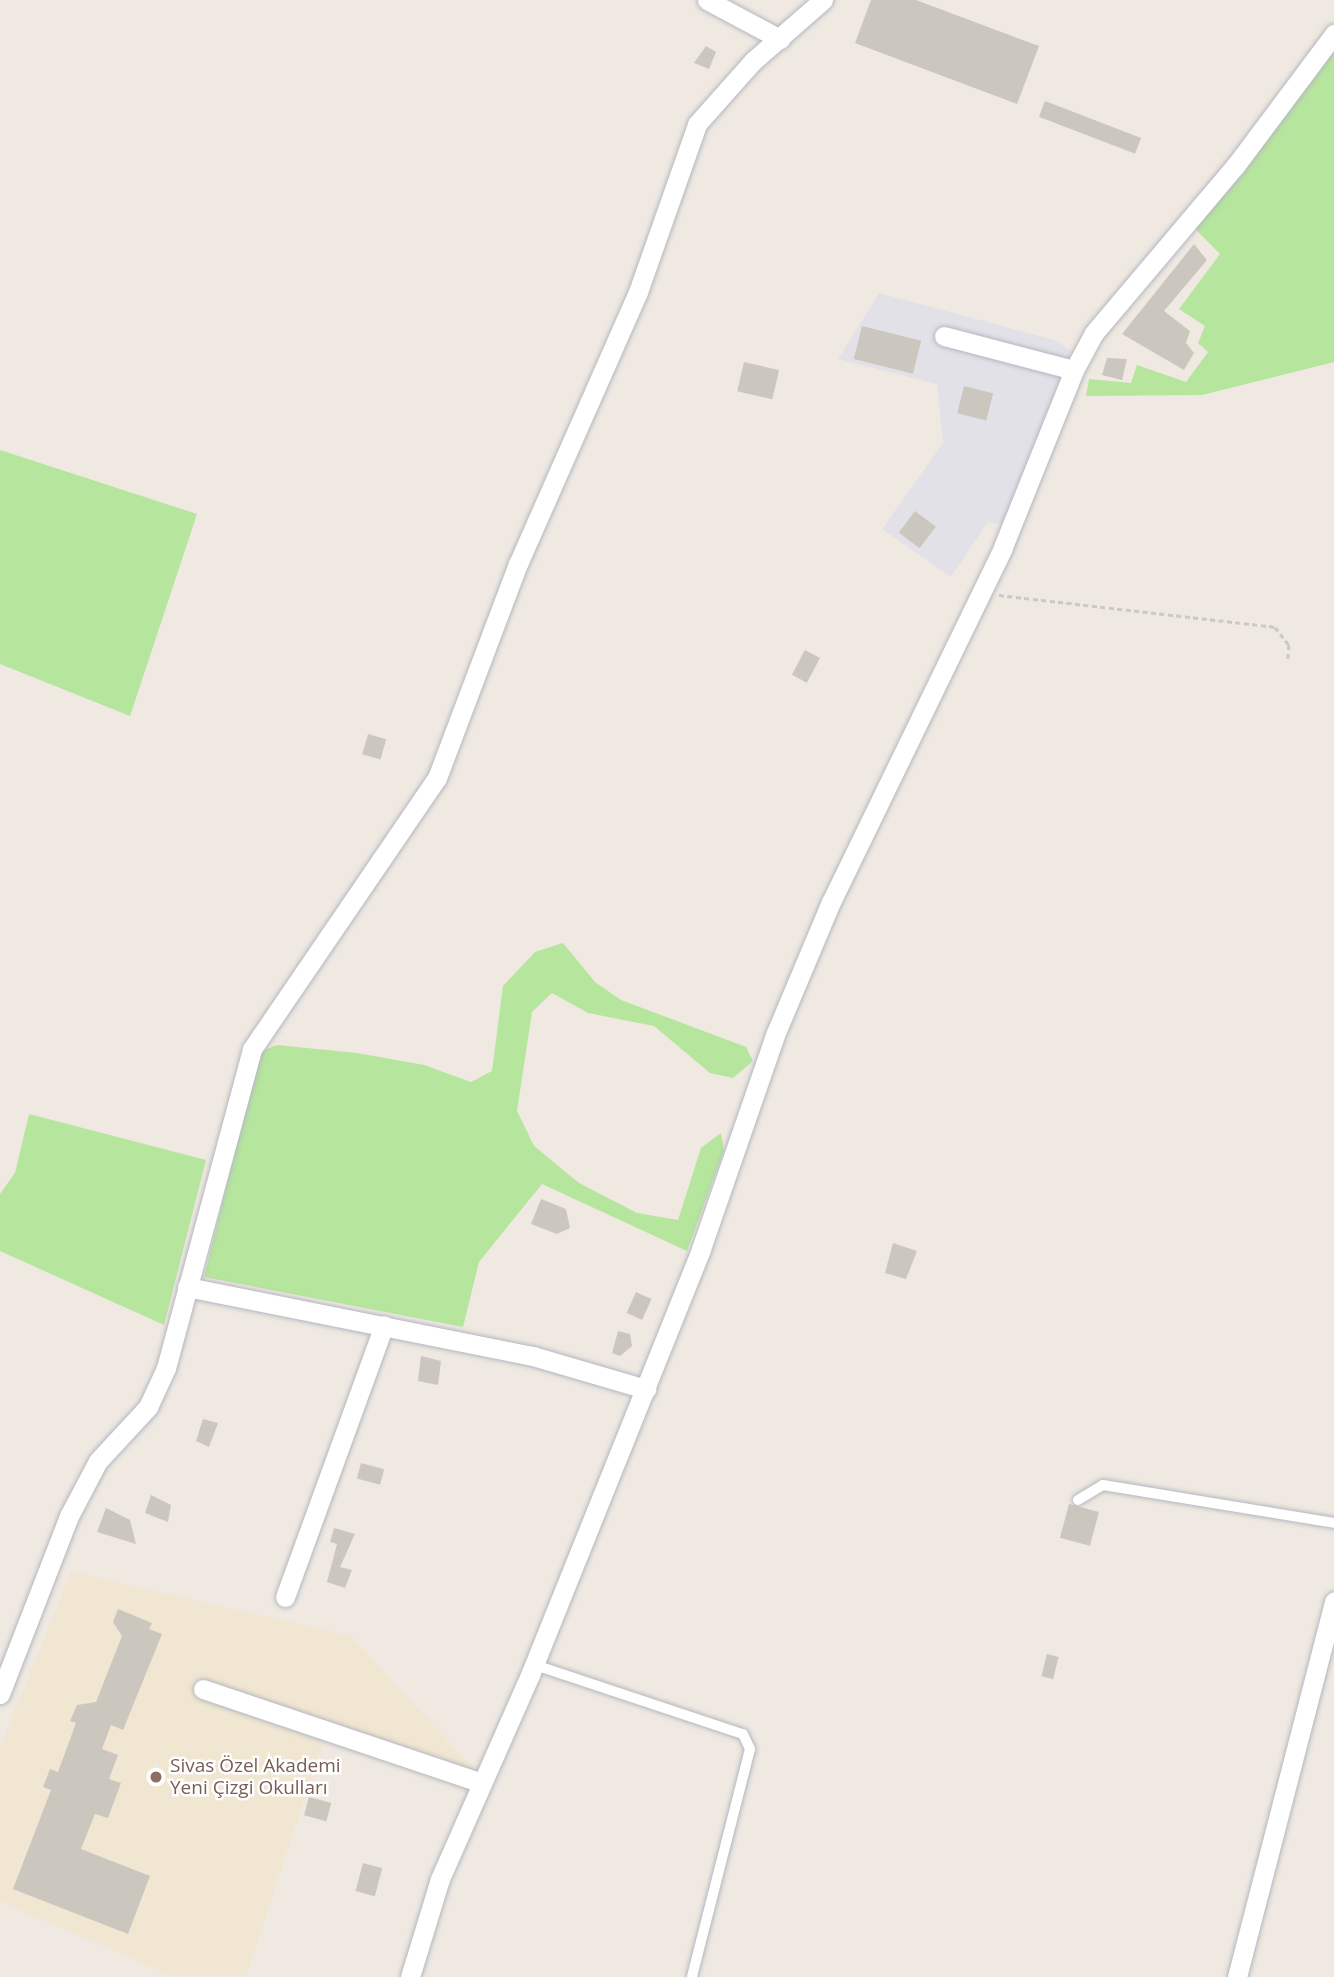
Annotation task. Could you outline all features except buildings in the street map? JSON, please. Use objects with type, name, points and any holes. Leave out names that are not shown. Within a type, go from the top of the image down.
[{"type":"street","points":[[707,0],[779,39]]},
{"type":"street","points":[[0,1694],[69,1516],[98,1461],[148,1407],[187,1287],[251,1049],[437,778],[518,564],[638,292],[679,162],[713,104],[822,0]]},
{"type":"street","points":[[410,1977],[440,1879],[480,1782],[535,1665],[646,1389],[775,1035],[978,593],[1074,370],[1094,333],[1236,165],[1334,34]]},
{"type":"street","points":[[944,336],[1074,370]]},
{"type":"street","points":[[187,1287],[533,1356],[646,1389]]},
{"type":"street","points":[[285,1597],[384,1325]]},
{"type":"street","points":[[1237,1977],[1334,1603]]},
{"type":"street","points":[[202,1689],[480,1782]]},
{"type":"lane","points":[[1078,1500],[1103,1485],[1334,1523]]},
{"type":"lane","points":[[535,1665],[743,1734],[750,1749],[692,1977]]},
{"type":"path","points":[[978,593],[1275,627],[1289,645],[1288,659]]},
{"type":"shaded area","points":[[879,293],[1058,341],[1071,352],[1004,525],[988,522],[951,577],[882,529],[943,443],[937,384],[838,359]]},
{"type":"shaded area","name":"Sivas Özel Akademi Yeni Çizgi Okulları","points":[[71,1572],[351,1636],[473,1768],[466,1787],[324,1739],[246,1976],[170,1975],[0,1901],[0,1747]]},
{"type":"green space","points":[[1334,48],[1334,362],[1202,395],[1086,396],[1089,379],[1131,383],[1137,365],[1186,382],[1208,352],[1198,343],[1205,326],[1179,309],[1220,254],[1194,228]]},
{"type":"green space","points":[[0,450],[197,514],[130,716],[0,664]]},
{"type":"green space","points":[[563,943],[595,982],[621,1000],[746,1047],[753,1061],[733,1078],[710,1073],[654,1026],[588,1013],[552,993],[532,1012],[517,1111],[534,1146],[579,1183],[637,1213],[678,1220],[701,1148],[721,1133],[724,1150],[687,1251],[542,1184],[479,1262],[463,1327],[204,1277],[260,1052],[277,1045],[357,1053],[424,1065],[471,1082],[492,1071],[503,986],[535,952]]},
{"type":"green space","points":[[29,1114],[206,1160],[164,1325],[0,1251],[0,1194],[15,1173]]},
{"type":"place","name":"Sivas Özel Akademi Yeni Çizgi Okulları","points":[[156,1777]]}]
